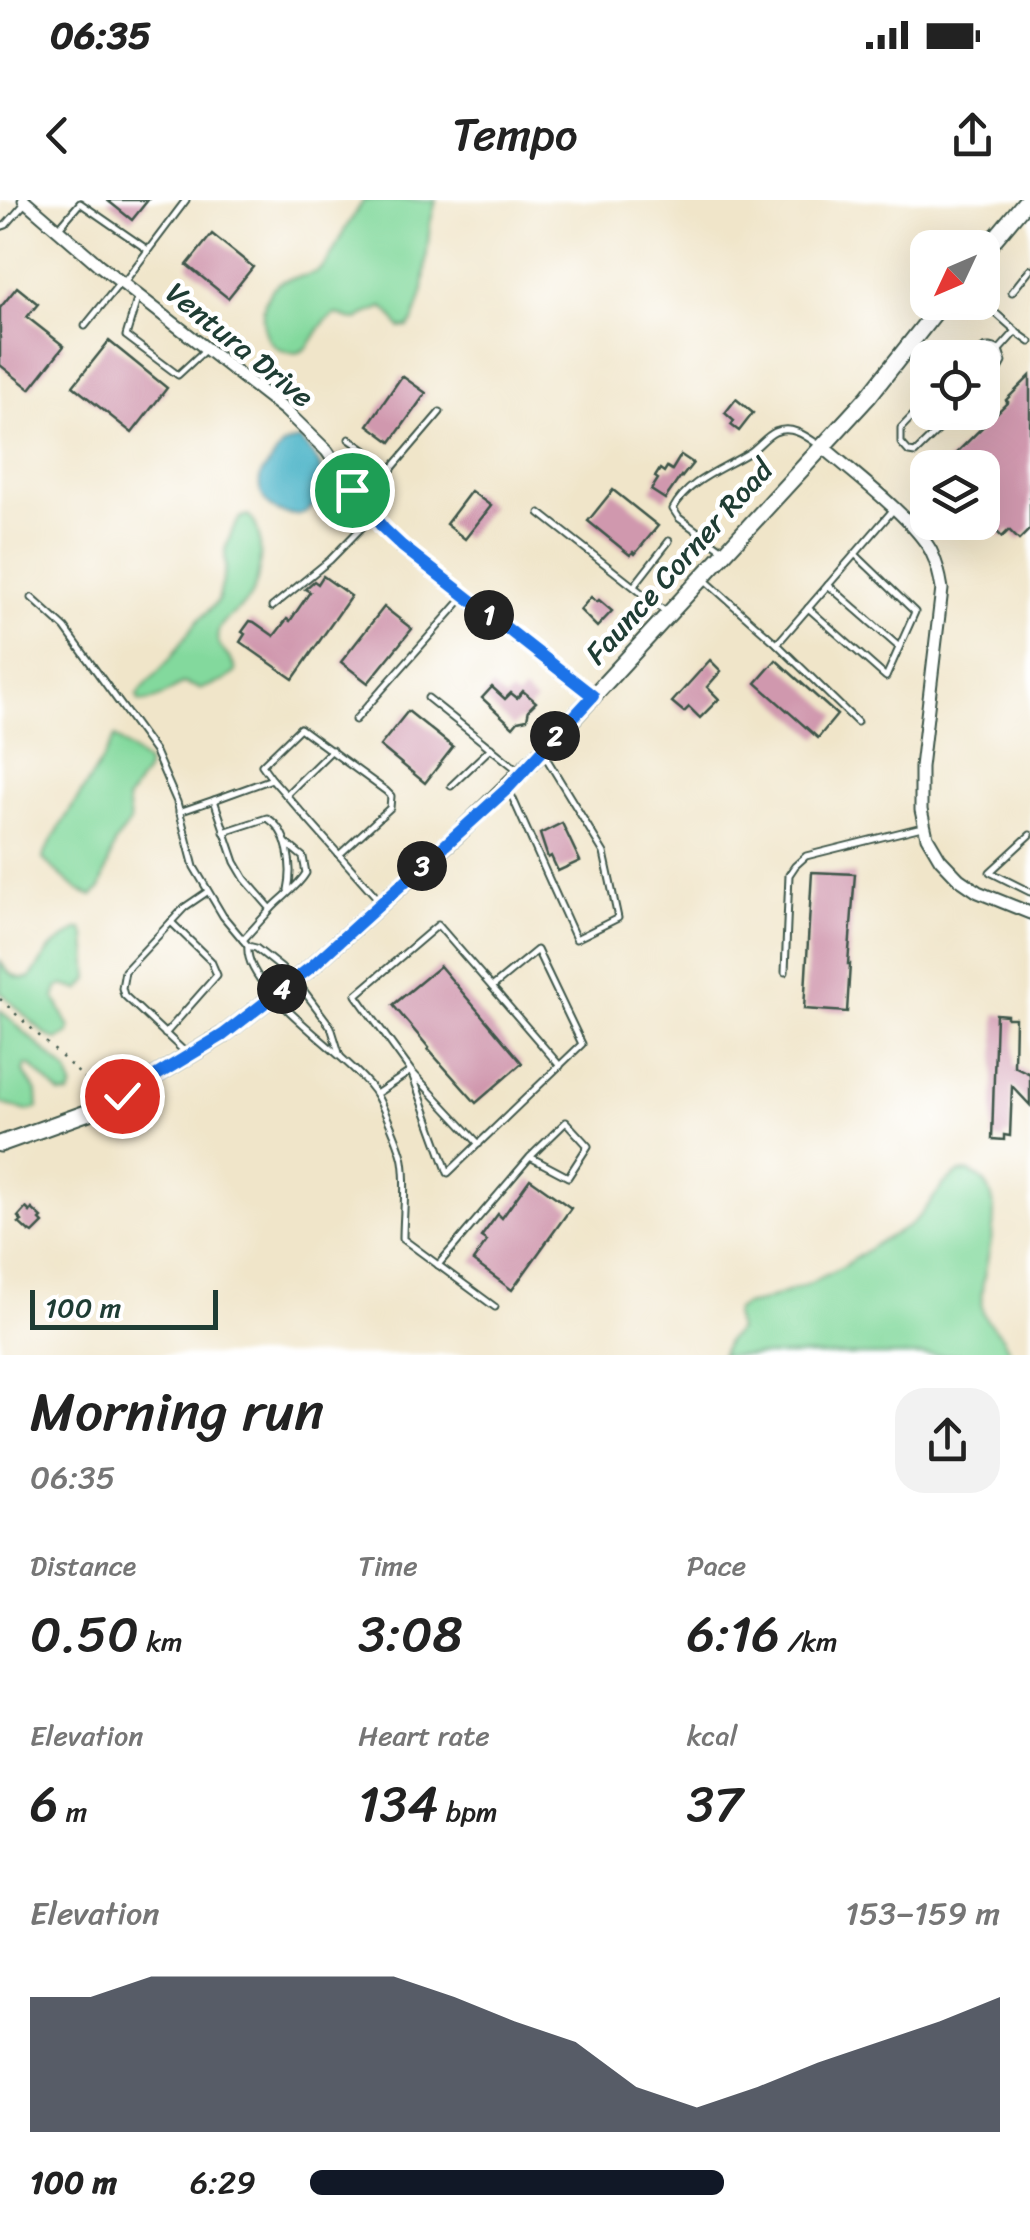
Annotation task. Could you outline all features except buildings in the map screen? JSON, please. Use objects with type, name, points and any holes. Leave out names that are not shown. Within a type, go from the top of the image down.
[{"type":"main road","points":[[1000,232],[1027,200]]},
{"type":"main road","name":"Faunce Corner Road","points":[[0,1144],[110,1102],[223,1035],[295,980],[382,903],[542,752],[868,396],[929,320]]},
{"type":"street","name":"Ventura Drive","points":[[25,201],[138,296],[262,390],[314,436],[372,516],[402,546],[593,696]]},
{"type":"street","points":[[822,446],[916,531],[939,571],[942,589],[921,767],[927,837],[958,879],[978,892],[1030,913]]},
{"type":"lane","points":[[84,326],[186,200]]},
{"type":"lane","points":[[0,226],[6,225],[25,201]]},
{"type":"lane","points":[[57,230],[80,203],[148,250]]},
{"type":"lane","points":[[1012,292],[1030,269]]},
{"type":"lane","points":[[138,296],[126,336],[178,375],[207,348]]},
{"type":"lane","points":[[1000,317],[1030,342]]},
{"type":"lane","points":[[1000,367],[1000,350],[1016,331]]},
{"type":"lane","points":[[362,503],[440,412]]},
{"type":"lane","points":[[910,419],[901,428],[902,443],[909,452],[915,453],[940,430]]},
{"type":"lane","points":[[726,552],[679,518],[672,509],[678,499],[776,431],[798,430],[822,446]]},
{"type":"lane","points":[[349,440],[392,468]]},
{"type":"lane","points":[[777,644],[894,509]]},
{"type":"lane","points":[[540,512],[670,615]]},
{"type":"lane","points":[[272,607],[330,560],[372,516]]},
{"type":"lane","points":[[634,586],[669,541]]},
{"type":"lane","points":[[808,608],[886,677],[915,612],[855,554]]},
{"type":"lane","points":[[702,578],[857,722]]},
{"type":"lane","points":[[828,585],[899,648]]},
{"type":"lane","points":[[32,598],[65,628],[156,752],[180,812],[194,867],[223,916],[245,943],[295,980],[330,1028],[340,1056]]},
{"type":"lane","points":[[356,720],[464,598]]},
{"type":"lane","points":[[428,698],[522,772]]},
{"type":"lane","points":[[340,855],[390,808],[390,796],[305,730],[296,730],[262,765],[272,779],[382,903]]},
{"type":"lane","points":[[451,786],[491,748]]},
{"type":"lane","points":[[286,795],[332,750]]},
{"type":"lane","points":[[508,788],[576,939],[618,918],[604,853],[542,752]]},
{"type":"lane","points":[[180,812],[272,779]]},
{"type":"lane","points":[[214,800],[235,862],[245,880],[271,909]]},
{"type":"lane","points":[[224,832],[267,818],[276,823],[285,842],[292,876],[288,890]]},
{"type":"lane","points":[[785,972],[789,875],[794,866],[806,856],[925,826]]},
{"type":"lane","points":[[1030,834],[990,872],[1030,892]]},
{"type":"lane","points":[[285,842],[300,854],[306,873],[245,943],[247,956],[286,1008],[376,1094],[403,1159],[403,1239],[495,1308]]},
{"type":"lane","points":[[188,1055],[124,995],[123,977],[185,906],[208,892]]},
{"type":"lane","points":[[164,1034],[217,976],[211,961],[171,922]]},
{"type":"lane","points":[[479,1144],[412,1071],[356,995],[438,925],[560,1066]]},
{"type":"lane","points":[[412,1071],[448,1173],[582,1044],[538,950],[492,987]]},
{"type":"lane","points":[[376,1094],[412,1071]]},
{"type":"lane","points":[[438,1265],[530,1156],[566,1122],[588,1146],[568,1176],[530,1156]]},
{"type":"path","points":[[0,999],[110,1102]]},
{"type":"green space","points":[[364,200],[436,200],[423,290],[413,322],[400,328],[383,307],[358,320],[336,314],[303,350],[292,353],[276,347],[266,334],[263,317],[270,292],[280,282],[323,267]]},
{"type":"green space","points":[[248,515],[260,542],[257,579],[250,597],[224,622],[217,638],[236,672],[201,689],[184,683],[157,698],[139,701],[140,691],[218,601],[226,568],[225,550],[240,518]]},
{"type":"green space","points":[[115,737],[147,763],[147,770],[127,800],[130,822],[115,843],[100,889],[92,896],[78,890],[43,859]]},
{"type":"green space","points":[[78,929],[86,937],[89,979],[80,990],[63,985],[57,988],[55,998],[70,1028],[57,1040],[45,1034],[0,992],[0,961],[12,975],[30,978],[51,948]]},
{"type":"green space","points":[[0,1010],[68,1072],[72,1086],[69,1095],[60,1094],[26,1065],[24,1072],[37,1093],[38,1108],[27,1111],[0,1103]]},
{"type":"green space","points":[[969,1172],[984,1182],[992,1196],[994,1214],[982,1309],[1011,1355],[721,1355],[738,1330],[736,1310],[806,1285],[844,1266],[908,1227],[944,1184],[959,1173]]},
{"type":"water","points":[[300,440],[314,456],[323,480],[316,503],[295,515],[272,507],[260,488],[261,475],[282,446]]},
{"type":"route","points":[[122,1096],[223,1035],[311,967],[508,788],[593,696],[402,546],[352,490]]}]
